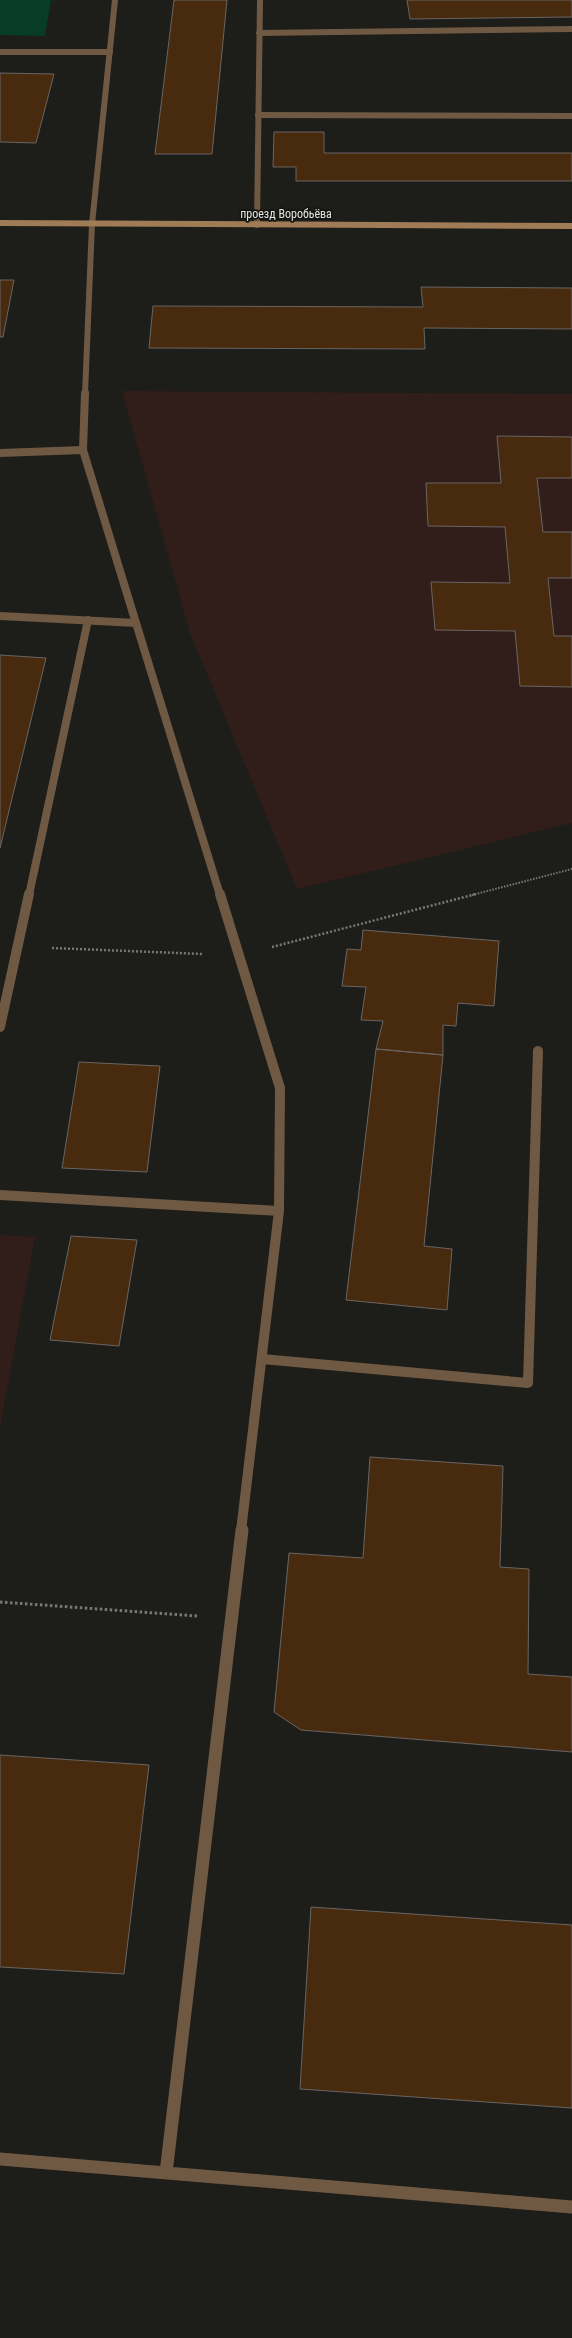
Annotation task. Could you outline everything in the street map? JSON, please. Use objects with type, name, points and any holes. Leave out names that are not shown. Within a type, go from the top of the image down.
[{"type":"main road","name":"проезд Воробьёва","points":[[0,223],[572,226]]},
{"type":"street","points":[[115,0],[92,224],[83,450],[280,1088],[279,1211],[166,2173]]},
{"type":"street","points":[[257,224],[260,0]]},
{"type":"street","points":[[259,33],[572,29]]},
{"type":"street","points":[[0,52],[110,52]]},
{"type":"street","points":[[258,115],[572,116]]},
{"type":"street","points":[[0,453],[83,450]]},
{"type":"street","points":[[0,616],[136,623]]},
{"type":"street","points":[[0,1027],[88,620]]},
{"type":"street","points":[[262,1359],[528,1383],[538,1051]]},
{"type":"street","points":[[0,1195],[279,1211]]},
{"type":"street","points":[[0,2159],[572,2207]]},
{"type":"path","points":[[18,947],[239,955],[572,869]]},
{"type":"path","points":[[0,1602],[231,1618]]},
{"type":"shaded area","points":[[122,391],[572,394],[572,823],[297,889],[190,633]]},
{"type":"shaded area","points":[[0,1235],[35,1237],[0,1428]]},
{"type":"green space","points":[[0,0],[51,0],[45,36],[0,35]]},
{"type":"building","points":[[174,0],[227,0],[212,154],[155,154]]},
{"type":"building","points":[[407,0],[572,0],[572,17],[410,19]]},
{"type":"building","points":[[0,73],[54,74],[36,143],[0,142]]},
{"type":"building","points":[[274,132],[324,132],[324,153],[572,153],[572,181],[296,181],[296,167],[273,167]]},
{"type":"building","points":[[0,280],[14,280],[3,337],[0,337]]},
{"type":"building","points":[[421,287],[572,288],[572,329],[424,328],[425,349],[149,348],[153,306],[423,307]]},
{"type":"building","points":[[497,436],[572,437],[572,478],[537,478],[543,532],[572,532],[572,578],[548,578],[554,636],[572,636],[572,687],[520,686],[515,631],[435,630],[431,582],[510,583],[505,527],[428,526],[426,483],[501,483]]},
{"type":"building","points":[[0,655],[46,658],[0,848]]},
{"type":"building","points":[[363,930],[499,941],[494,1006],[458,1003],[456,1026],[443,1025],[443,1055],[376,1049],[383,1021],[361,1020],[366,987],[342,986],[347,949],[361,950]]},
{"type":"building","points":[[376,1049],[443,1055],[424,1246],[452,1249],[447,1310],[346,1300]]},
{"type":"building","points":[[79,1062],[160,1066],[147,1172],[62,1168]]},
{"type":"building","points":[[71,1236],[137,1240],[119,1346],[50,1340]]},
{"type":"building","points":[[370,1457],[503,1466],[500,1567],[529,1569],[528,1674],[572,1677],[572,1752],[301,1730],[274,1712],[289,1553],[363,1558]]},
{"type":"building","points":[[0,1755],[149,1765],[124,1974],[0,1967]]},
{"type":"building","points":[[311,1907],[572,1925],[572,2108],[300,2089]]}]
